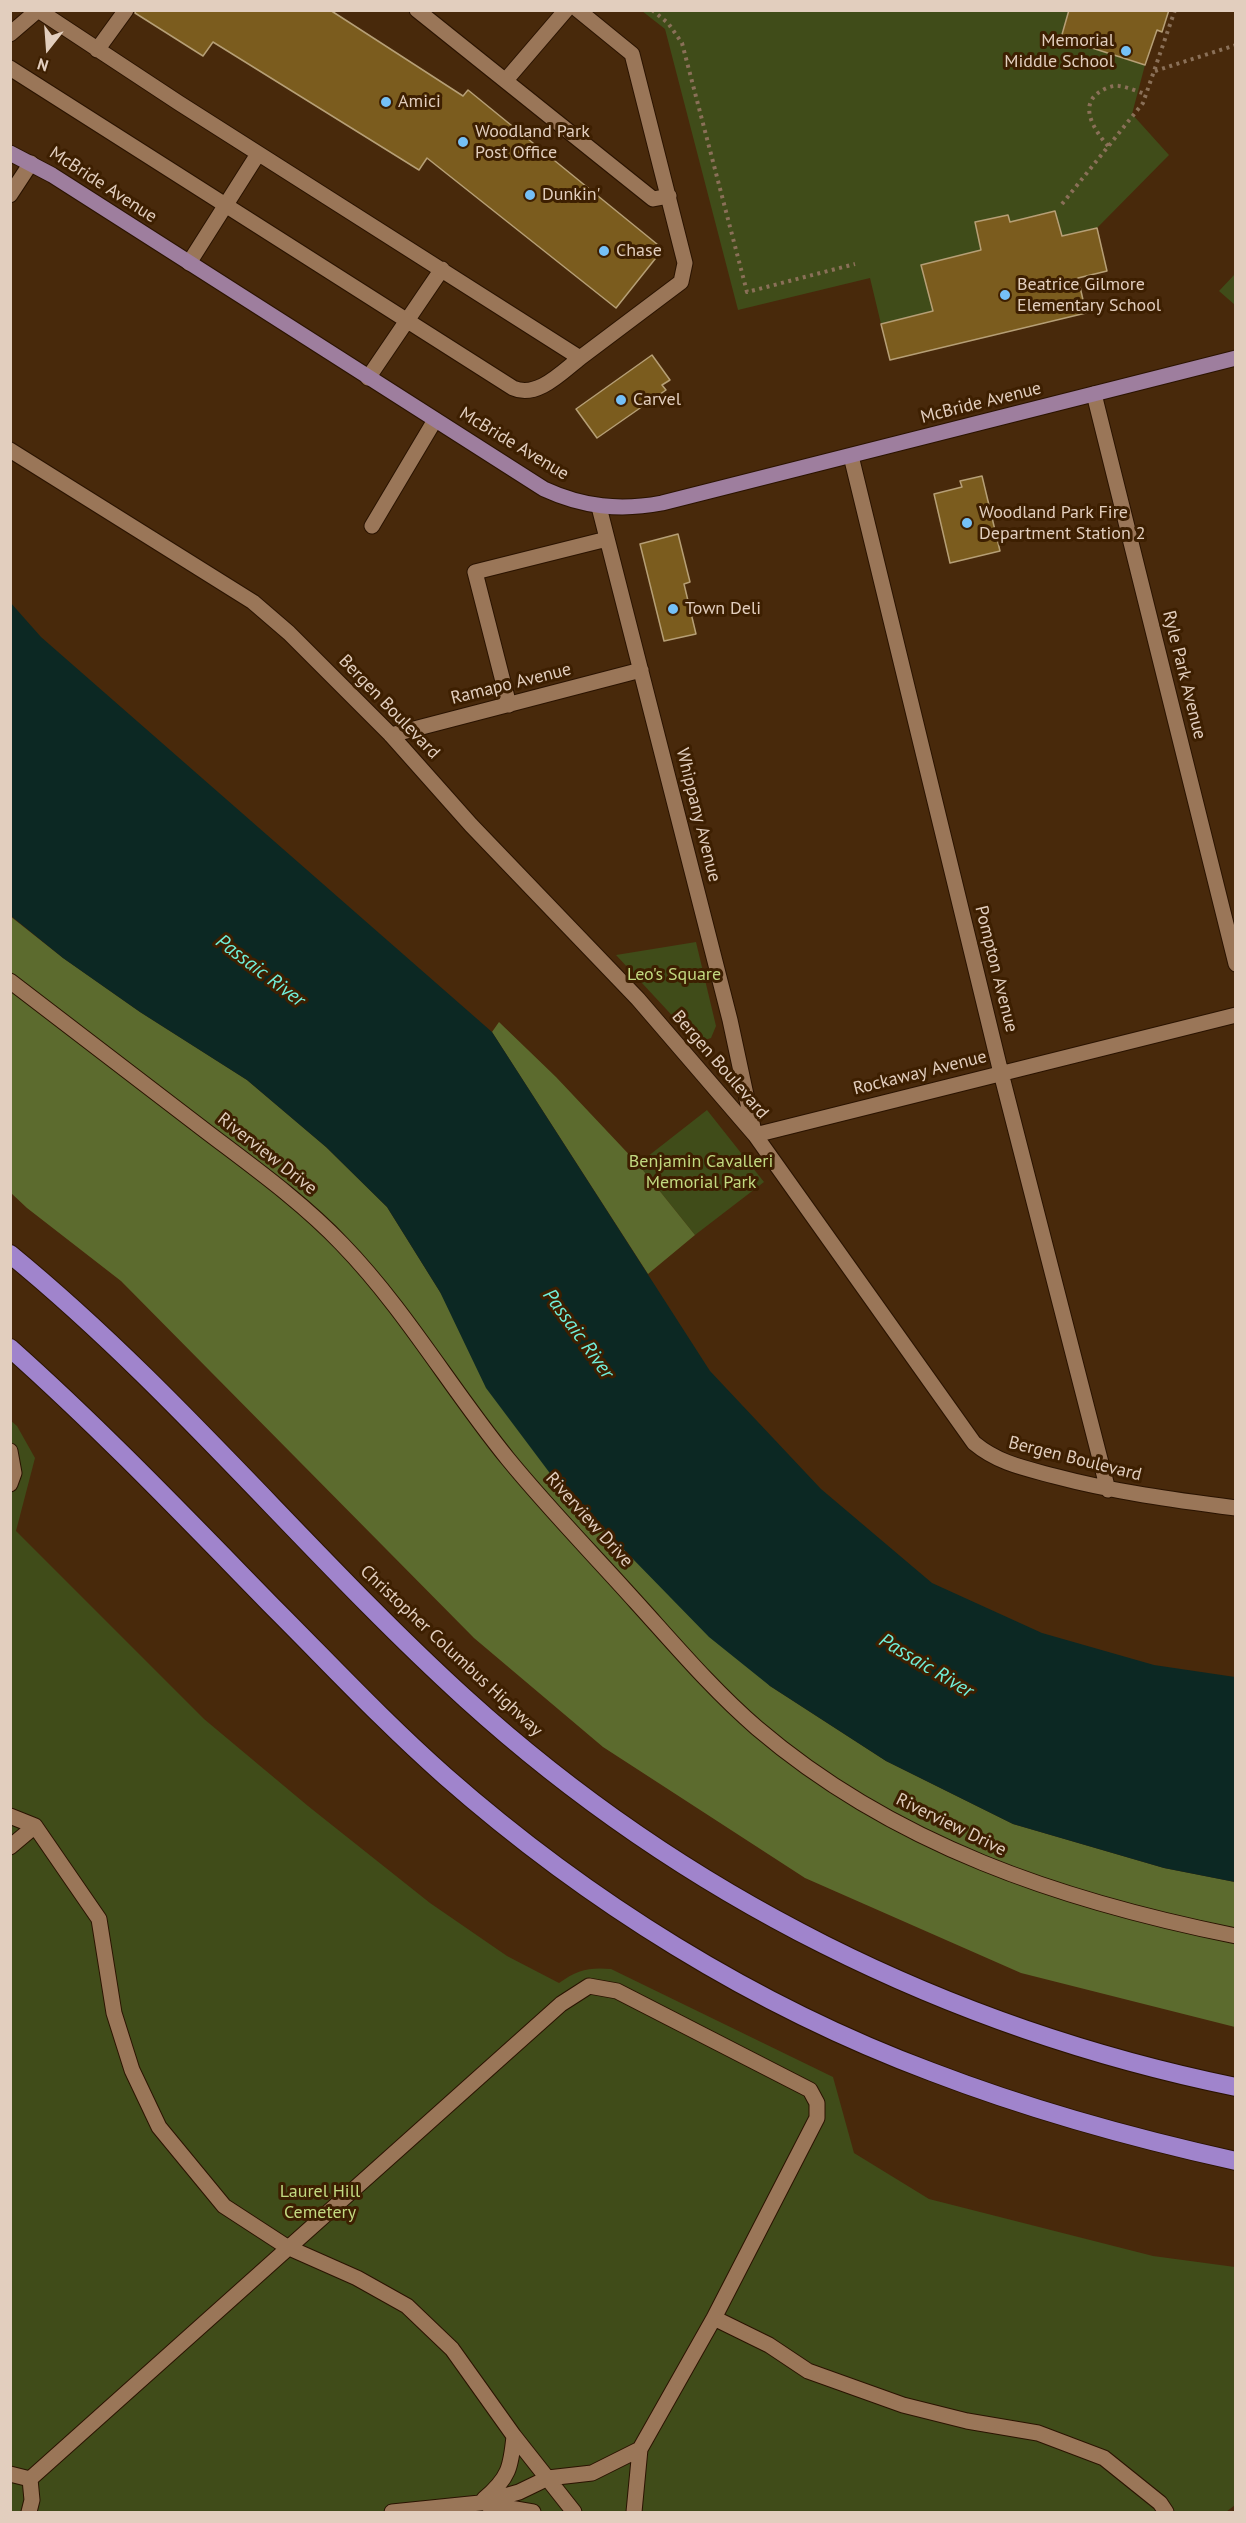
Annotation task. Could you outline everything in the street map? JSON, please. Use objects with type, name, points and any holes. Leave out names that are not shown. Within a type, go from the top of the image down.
[{"type":"highway","name":"Christopher Columbus Highway","points":[[10,1254],[100,1332],[464,1697],[559,1777],[648,1842],[716,1887],[784,1926],[856,1962],[926,1993],[996,2020],[1072,2045],[1236,2087]]},
{"type":"highway","points":[[10,1348],[102,1433],[361,1696],[446,1776],[507,1827],[574,1878],[640,1923],[779,2004],[852,2039],[928,2071],[1081,2122],[1159,2144],[1236,2161]]},
{"type":"main road","name":"McBride Avenue","points":[[10,153],[31,163],[544,489],[577,502],[599,507],[641,507],[1236,358]]},
{"type":"street","points":[[10,34],[38,10],[258,154],[442,268],[580,358]]},
{"type":"street","points":[[98,50],[126,10]]},
{"type":"street","points":[[417,10],[653,199],[669,196]]},
{"type":"street","points":[[506,80],[566,10]]},
{"type":"street","points":[[10,68],[519,391],[535,390],[681,282],[685,263],[632,54],[578,10]]},
{"type":"street","points":[[189,263],[258,154]]},
{"type":"street","points":[[10,195],[31,163]]},
{"type":"street","points":[[368,378],[442,268]]},
{"type":"street","name":"Ryle Park Avenue","points":[[1094,394],[1236,964]]},
{"type":"street","points":[[372,526],[435,420]]},
{"type":"street","name":"Bergen Boulevard","points":[[10,450],[253,602],[289,633],[391,735],[471,825],[638,999],[754,1135],[974,1443],[987,1454],[1004,1463],[1108,1490],[1236,1509]]},
{"type":"street","name":"Pompton Avenue","points":[[851,456],[1001,1073],[1108,1490]]},
{"type":"street","name":"Whippany Avenue","points":[[599,507],[730,1020],[754,1135]]},
{"type":"street","points":[[509,705],[475,572],[607,539]]},
{"type":"street","name":"Ramapo Avenue","points":[[391,735],[641,670]]},
{"type":"street","name":"Riverview Drive","points":[[10,981],[267,1178],[340,1242],[372,1277],[508,1459],[718,1692],[801,1762],[867,1804],[926,1837],[993,1869],[1088,1900],[1236,1936]]},
{"type":"street","name":"Rockaway Avenue","points":[[754,1135],[1236,1014]]},
{"type":"street","points":[[10,1451],[14,1473],[10,1484]]},
{"type":"street","points":[[10,1816],[35,1826],[99,1919],[114,2013],[132,2070],[159,2127],[224,2206],[287,2247],[357,2278],[407,2306],[452,2349],[514,2436],[574,2512]]},
{"type":"street","points":[[10,1847],[35,1826]]},
{"type":"street","points":[[30,2479],[561,2004],[589,1986],[617,1991],[637,2001],[810,2090],[817,2103],[817,2118],[714,2318],[640,2450],[634,2512]]},
{"type":"street","points":[[714,2318],[770,2345],[808,2371],[829,2379],[903,2405],[967,2421],[1038,2433],[1104,2458],[1160,2503],[1166,2512]]},
{"type":"street","points":[[480,2503],[501,2485],[508,2474],[514,2436]]},
{"type":"street","points":[[392,2512],[480,2503],[519,2493],[548,2478],[592,2473],[640,2450]]},
{"type":"street","points":[[10,2474],[30,2479]]},
{"type":"street","points":[[29,2512],[32,2500],[30,2479]]},
{"type":"street","points":[[480,2503],[533,2512]]},
{"type":"path","points":[[652,10],[668,23],[682,43],[747,292],[855,264]]},
{"type":"path","points":[[1062,204],[1143,103],[1175,10]]},
{"type":"path","points":[[1155,71],[1236,45]]},
{"type":"path","points":[[1108,146],[1096,133],[1090,120],[1089,106],[1095,95],[1107,88],[1119,86],[1146,94]]},
{"type":"green space","points":[[642,11],[1069,11],[1061,38],[1145,65],[1132,114],[1169,155],[1097,228],[1062,236],[1055,211],[1010,222],[1008,215],[975,222],[981,250],[922,265],[933,311],[881,324],[870,278],[738,310],[665,29]]},
{"type":"green space","points":[[1235,274],[1235,305],[1219,291]]},
{"type":"green space","points":[[10,916],[63,958],[140,1012],[247,1080],[326,1147],[387,1207],[440,1292],[770,1686],[886,1761],[1013,1824],[1164,1868],[1235,1882],[1235,2027],[1021,1973],[805,1878],[603,1747],[474,1638],[121,1281],[11,1193]]},
{"type":"green space","name":"Leo's Square","points":[[696,942],[716,1026],[711,1038],[702,1041],[692,1037],[616,955]]},
{"type":"green space","points":[[499,1022],[556,1077],[638,1164],[695,1235],[648,1274],[492,1032]]},
{"type":"green space","name":"Benjamin Cavalleri Memorial Park","points":[[707,1110],[764,1182],[695,1235],[638,1164]]},
{"type":"green space","name":"Laurel Hill Cemetery","points":[[10,1420],[17,1426],[35,1458],[16,1531],[204,1719],[308,1806],[430,1903],[507,1956],[559,1983],[584,1970],[611,1969],[833,2077],[854,2153],[929,2199],[1153,2256],[1235,2267],[1235,2505],[1226,2512],[11,2512]]},
{"type":"water","name":"Passaic River","points":[[10,602],[41,637],[492,1032],[710,1371],[821,1489],[932,1583],[1042,1633],[1154,1665],[1235,1677],[1235,1882],[1164,1868],[1013,1824],[886,1761],[770,1686],[709,1637],[552,1476],[486,1388],[440,1292],[387,1207],[326,1147],[247,1080],[140,1012],[63,958],[11,916]]},
{"type":"building","points":[[136,10],[330,10],[463,96],[468,90],[663,249],[616,308],[427,158],[419,170],[213,42],[203,56],[135,13]]},
{"type":"building","name":"Memorial Middle School","points":[[1069,10],[1169,10],[1162,32],[1157,30],[1145,65],[1061,38]]},
{"type":"building","name":"Beatrice Gilmore Elementary School","points":[[1055,211],[1062,236],[1097,228],[1107,271],[1078,278],[1086,313],[890,360],[881,324],[933,311],[921,265],[981,250],[975,222],[1008,215],[1010,222]]},
{"type":"building","name":"Carvel","points":[[652,355],[670,380],[662,385],[666,390],[597,438],[576,409]]},
{"type":"building","name":"Woodland Park Fire Department Station 2","points":[[982,476],[1000,551],[950,563],[934,494],[962,487],[960,481]]},
{"type":"building","name":"Town Deli","points":[[678,534],[690,582],[684,584],[696,634],[664,641],[640,544]]},
{"type":"place","name":"Memorial Middle School","points":[[1126,51]]},
{"type":"place","name":"Amici","points":[[386,102]]},
{"type":"place","name":"Woodland Park Post Office","points":[[463,142]]},
{"type":"place","name":"Dunkin'","points":[[530,195]]},
{"type":"place","name":"Chase","points":[[604,251]]},
{"type":"place","name":"Beatrice Gilmore Elementary School","points":[[1005,295]]},
{"type":"place","name":"Carvel","points":[[621,400]]},
{"type":"place","name":"Woodland Park Fire Department Station 2","points":[[967,523]]},
{"type":"place","name":"Town Deli","points":[[673,609]]}]
